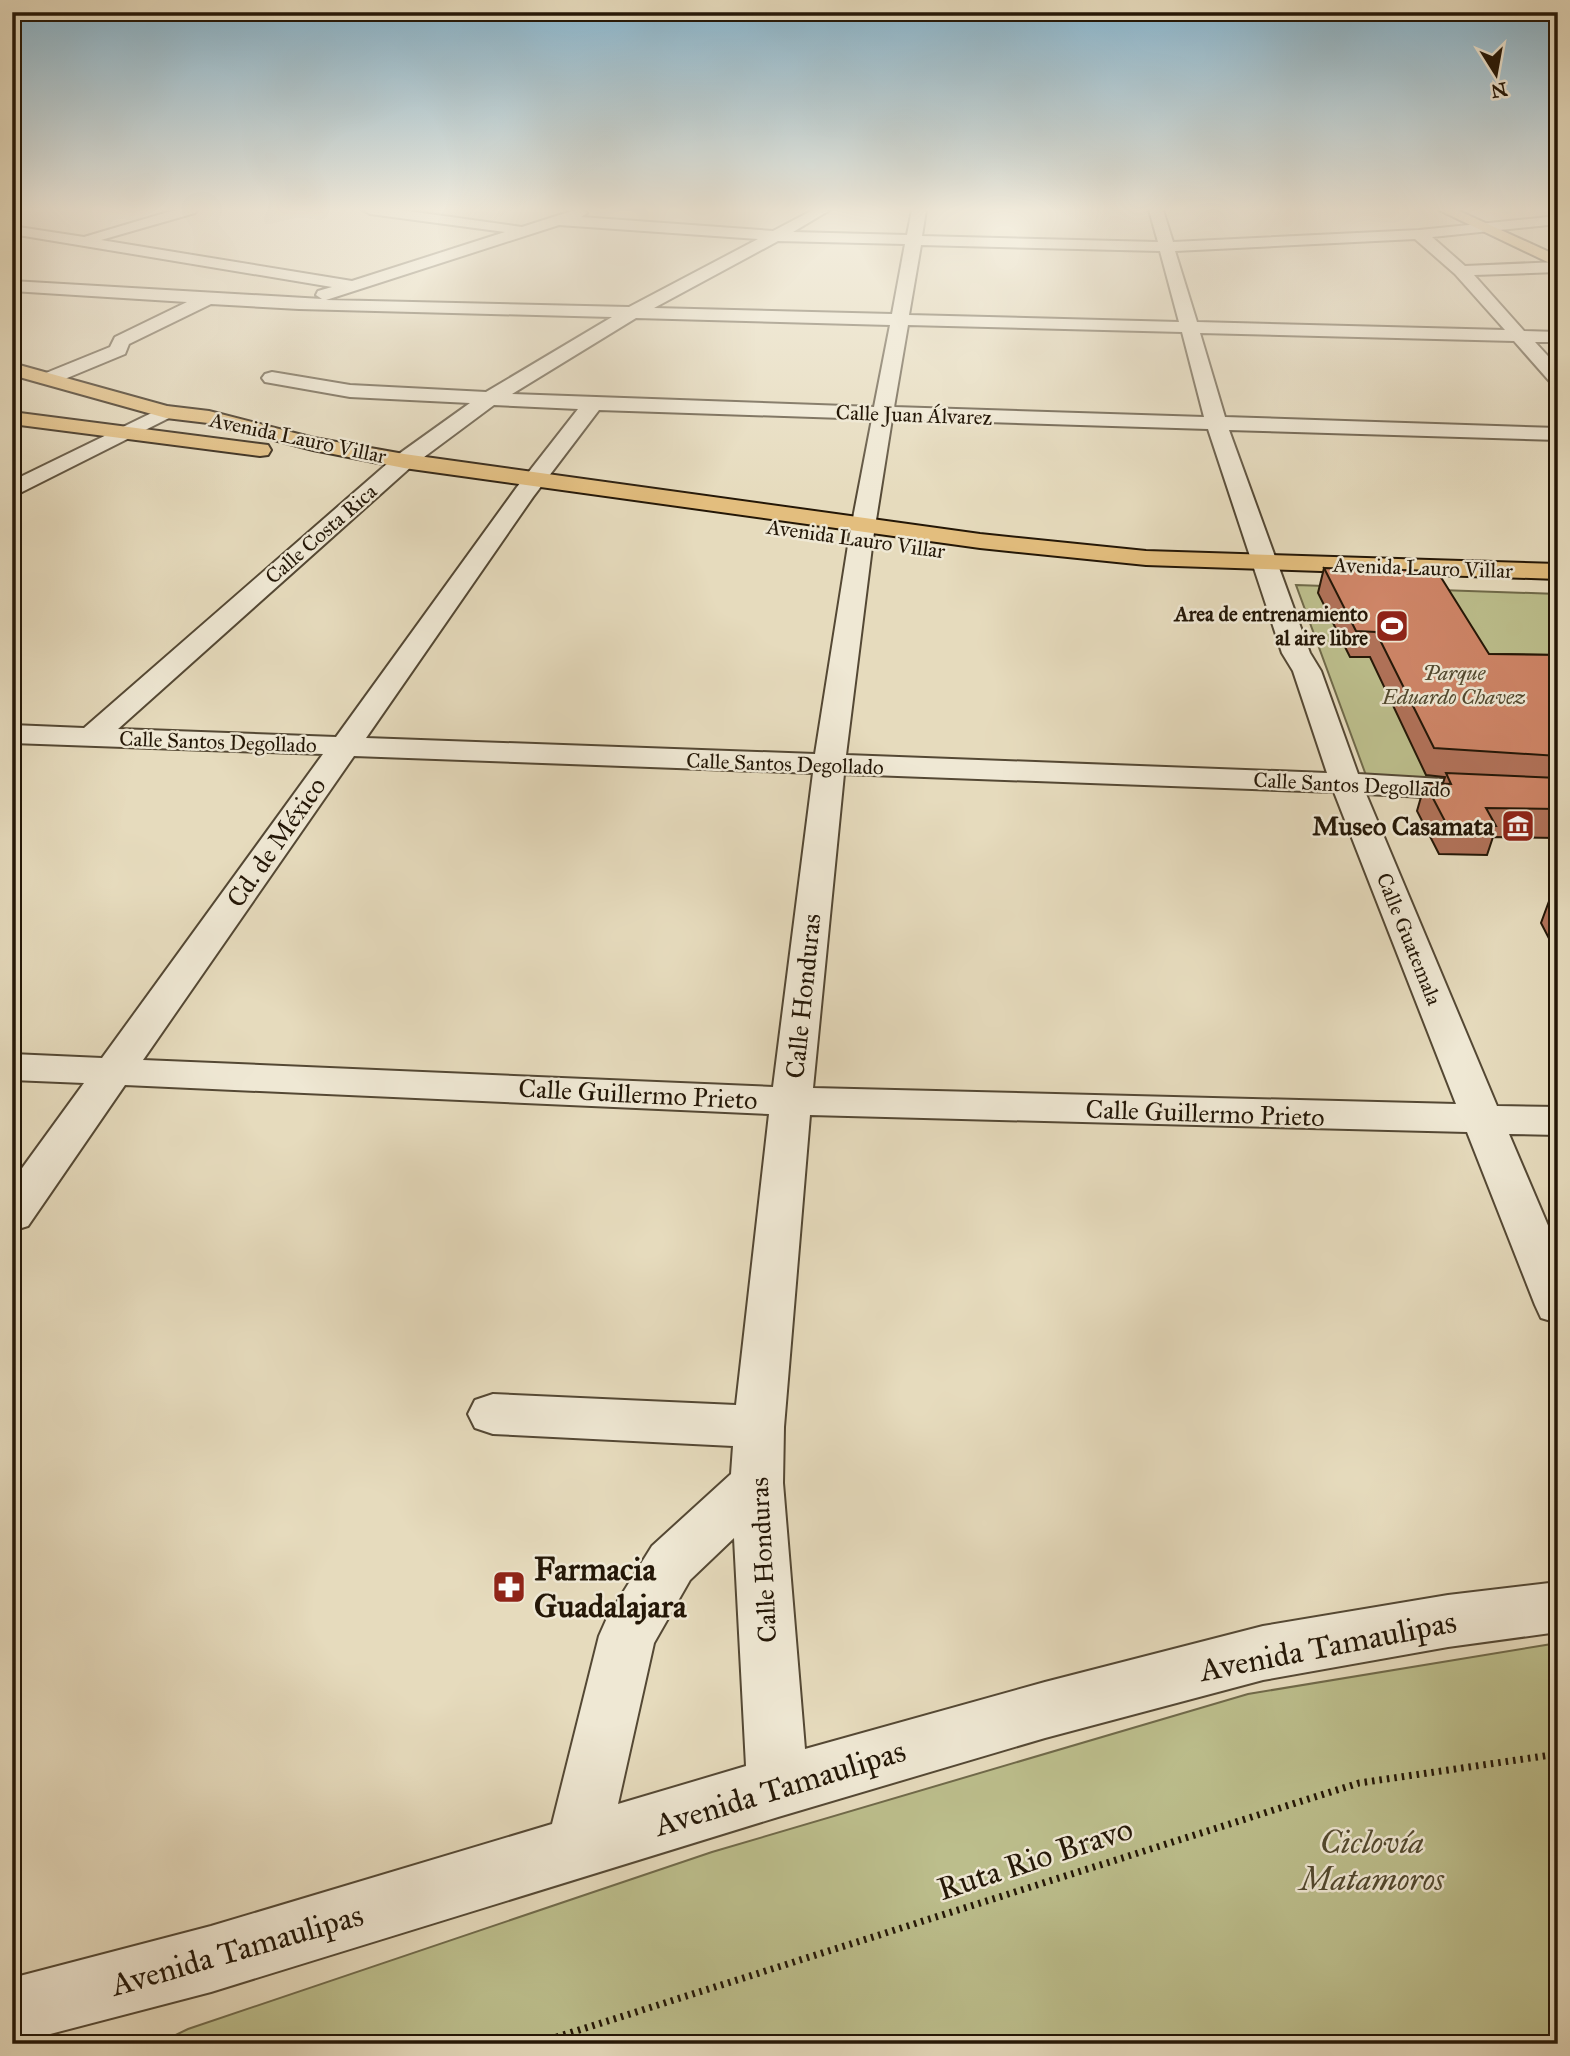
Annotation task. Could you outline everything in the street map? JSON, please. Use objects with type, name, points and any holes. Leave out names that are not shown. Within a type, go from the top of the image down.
[{"type":"main road","name":"Avenida Lauro Villar","points":[[12,369],[166,412],[209,417],[398,466]]},
{"type":"main road","points":[[12,403],[83,413],[166,412]]},
{"type":"main road","name":"Avenida Lauro Villar","points":[[166,412],[185,425],[280,453],[398,466],[862,532],[1021,563],[1136,574],[1270,571],[1558,572]]},
{"type":"main road","points":[[12,418],[280,453]]},
{"type":"main road","name":"Avenida Lauro Villar","points":[[1270,571],[1558,587]]},
{"type":"street","points":[[48,379],[118,350],[121,341],[193,306]]},
{"type":"street","points":[[363,306],[1558,337]]},
{"type":"street","name":"Calle Costa Rica","points":[[91,737],[398,466],[489,399],[645,306]]},
{"type":"street","name":"Calle Honduras","points":[[778,1787],[757,1483],[759,1427],[791,1101],[829,766],[862,532],[901,306]]},
{"type":"street","name":"Calle Guatemala","points":[[1182,306],[1217,425],[1270,571],[1296,653],[1307,671],[1346,783],[1558,1305]]},
{"type":"street","points":[[1491,306],[1558,379]]},
{"type":"street","name":"Calle Juan Álvarez","points":[[272,378],[322,388],[593,404],[1558,434]]},
{"type":"street","name":"Cd. de México","points":[[12,1215],[344,746],[593,404]]},
{"type":"street","points":[[12,490],[166,412]]},
{"type":"street","name":"Calle Santos Degollado","points":[[12,734],[1346,783],[1558,795]]},
{"type":"street","name":"Calle Guillermo Prieto","points":[[12,1067],[791,1101],[1558,1121]]},
{"type":"street","points":[[493,1414],[759,1427]]},
{"type":"street","points":[[577,1849],[627,1636],[671,1563],[757,1483]]},
{"type":"street","name":"Avenida Tamaulipas","points":[[12,2012],[211,1959],[778,1787],[1045,1710],[1263,1653],[1448,1621],[1558,1607]]},
{"type":"path","name":"Ruta Rio Bravo","points":[[535,2044],[1359,1783],[1558,1754]]},
{"type":"green space","name":"Parque Eduardo Chavez","points":[[1296,585],[1558,594],[1558,780],[1367,778]]},
{"type":"green space","name":"Ciclovía Matamoros","points":[[1558,1643],[1558,2044],[157,2044],[188,2029],[712,1852],[1248,1694]]},
{"type":"building","points":[[1324,568],[1437,571],[1489,654],[1558,655],[1558,756],[1434,748],[1376,632],[1356,631]]},
{"type":"building","points":[[1446,773],[1558,778],[1558,809],[1486,808],[1496,826],[1447,825],[1425,783],[1451,784]]},
{"type":"building","points":[[1552,893],[1558,894],[1558,905]]},
{"type":"place","name":"Area de entrenamiento al aire libre","points":[[1392,626]]},
{"type":"place","name":"Museo Casamata","points":[[1518,826]]},
{"type":"place","name":"Farmacia Guadalajara","points":[[509,1587]]}]
